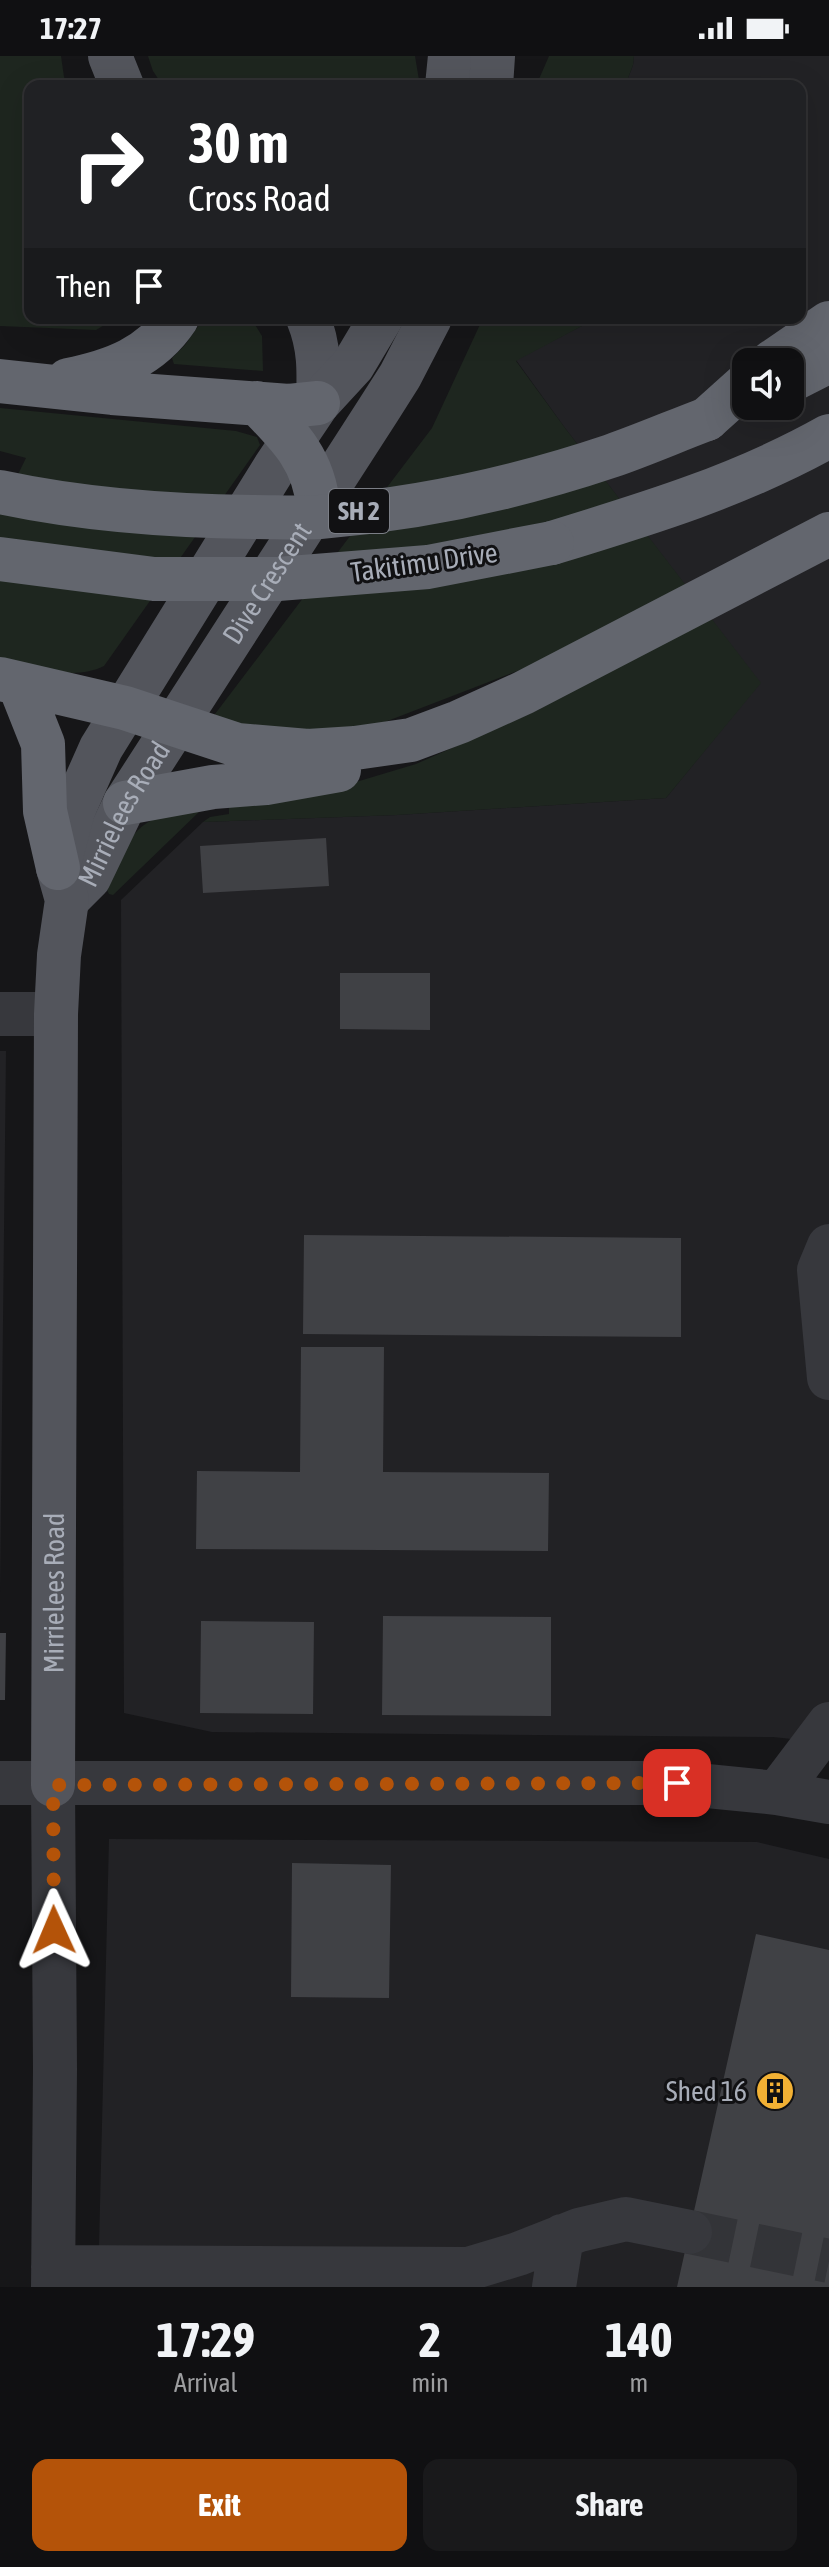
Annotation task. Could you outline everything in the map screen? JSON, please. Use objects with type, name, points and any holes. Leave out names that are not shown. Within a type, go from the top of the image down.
[{"type":"highway","points":[[792,348],[829,323]]},
{"type":"highway","points":[[17,384],[114,368],[164,338],[173,324]]},
{"type":"highway","points":[[804,374],[829,361]]},
{"type":"highway","points":[[17,384],[289,406],[318,403]]},
{"type":"highway","points":[[707,419],[732,397]]},
{"type":"highway","points":[[257,403],[293,441],[307,463],[316,483],[318,506]]},
{"type":"highway","name":"SH 2","points":[[0,492],[130,512],[220,517],[319,517],[428,502],[520,482],[610,456],[732,407]]},
{"type":"highway","name":"Takitimu Drive","points":[[0,559],[154,579],[278,579],[428,567],[552,543],[671,507],[820,443]]},
{"type":"highway","points":[[125,803],[213,787],[332,773],[380,755],[523,693],[829,534]]},
{"type":"highway","points":[[10,683],[125,708],[237,745],[269,750],[355,748],[411,740]]},
{"type":"highway","points":[[10,683],[43,744],[45,811],[62,884]]},
{"type":"main road","points":[[110,56],[120,80]]},
{"type":"main road","points":[[448,80],[450,56]]},
{"type":"main road","points":[[491,80],[493,56]]},
{"type":"main road","points":[[310,324],[320,364],[318,403]]},
{"type":"main road","name":"Dive Crescent","points":[[125,708],[318,403],[353,365],[378,324]]},
{"type":"main road","points":[[385,324],[398,354],[400,376]]},
{"type":"main road","name":"Dive Crescent","points":[[176,725],[400,376],[427,324]]},
{"type":"main road","name":"Mirrielees Road","points":[[53,1785],[56,1014],[62,884],[73,811],[101,748],[125,708]]},
{"type":"main road","name":"Mirrielees Road","points":[[62,884],[89,878],[125,803],[176,725]]},
{"type":"street","points":[[0,1014],[56,1014]]},
{"type":"street","points":[[829,1246],[819,1270],[829,1378]]},
{"type":"street","points":[[777,1793],[829,1724]]},
{"type":"street","points":[[0,1783],[677,1783],[777,1793],[829,1802]]},
{"type":"street","name":"Mirrielees Road","points":[[53,1785],[53,2277]]},
{"type":"street","points":[[53,2277],[468,2269],[518,2254],[562,2236],[626,2219],[690,2232]]},
{"type":"street","points":[[554,2287],[562,2236]]},
{"type":"shaded area","points":[[0,56],[61,56],[66,80],[24,80],[24,324],[106,324],[96,330],[0,326]]},
{"type":"shaded area","points":[[148,56],[415,56],[419,80],[159,80]]},
{"type":"shaded area","points":[[549,56],[634,56],[627,80],[539,80]]},
{"type":"shaded area","points":[[634,56],[829,56],[829,1743],[773,1737],[212,1732],[124,1713],[121,900],[203,822],[397,815],[666,798],[760,683],[516,360],[585,324],[806,324],[806,80],[627,80]]},
{"type":"shaded area","points":[[200,324],[255,324],[262,336],[263,371],[174,364],[172,358]]},
{"type":"shaded area","points":[[480,324],[586,324],[516,361],[761,683],[666,798],[397,815],[203,822],[210,817],[229,814],[229,804],[306,797],[416,764],[540,709],[525,668],[377,725],[283,735],[212,718],[432,428]]},
{"type":"shaded area","points":[[0,408],[236,431],[257,437],[260,445],[104,666],[92,671],[66,673],[0,659],[0,511],[26,458],[0,451]]},
{"type":"shaded area","points":[[212,807],[199,812],[113,895],[109,894],[107,890],[123,851],[142,827],[163,816]]},
{"type":"shaded area","points":[[0,1051],[6,1051],[0,1593]]},
{"type":"shaded area","points":[[109,1839],[757,1842],[829,1859],[829,2287],[98,2287]]},
{"type":"building","points":[[326,838],[329,886],[203,893],[200,846]]},
{"type":"building","points":[[340,973],[430,973],[430,1030],[340,1029]]},
{"type":"building","points":[[304,1235],[681,1238],[681,1337],[303,1334]]},
{"type":"building","points":[[301,1347],[384,1347],[383,1472],[549,1473],[548,1551],[196,1549],[197,1471],[300,1472]]},
{"type":"building","points":[[383,1616],[551,1617],[551,1716],[382,1715]]},
{"type":"building","points":[[201,1621],[314,1622],[313,1714],[200,1713]]},
{"type":"building","points":[[0,1633],[6,1633],[5,1700],[0,1700]]},
{"type":"building","points":[[292,1863],[391,1865],[389,1998],[291,1997]]},
{"type":"building","name":"Shed 16","points":[[756,1934],[829,1950],[829,2287],[677,2287]]},
{"type":"tunnel","points":[[690,2232],[829,2261]]},
{"type":"place","name":"Shed 16","points":[[775,2091]]},
{"type":"route","points":[[54,1930],[53,1785],[677,1783]]}]
